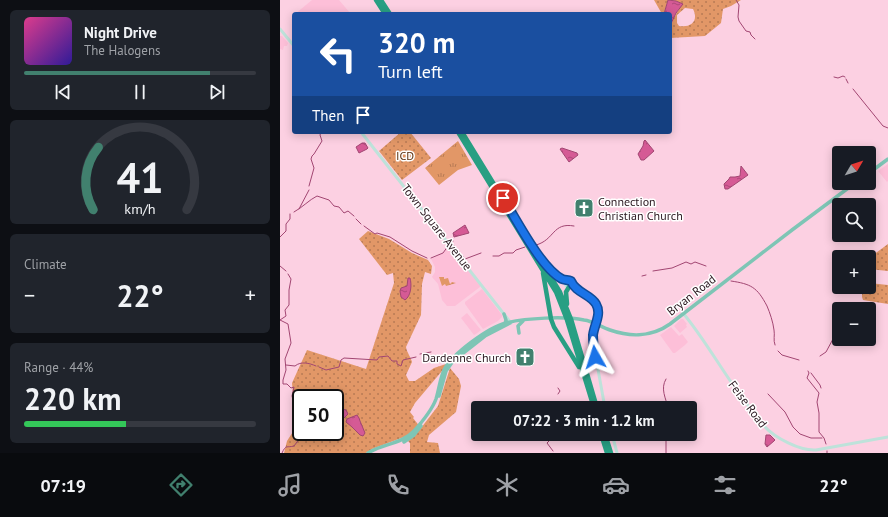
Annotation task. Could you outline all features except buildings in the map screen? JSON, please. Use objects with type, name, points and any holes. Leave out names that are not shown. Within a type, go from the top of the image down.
[{"type":"highway","points":[[376,0],[385,12]]},
{"type":"highway","points":[[382,0],[389,12]]},
{"type":"highway","points":[[462,134],[560,292],[573,325]]},
{"type":"highway","points":[[539,260],[570,285],[566,292],[566,300],[595,401]]},
{"type":"highway","points":[[539,260],[545,282],[551,319],[555,330],[578,366],[585,381]]},
{"type":"highway","points":[[539,260],[563,308],[592,401]]},
{"type":"highway","points":[[603,441],[607,453]]},
{"type":"highway","points":[[607,441],[611,453]]},
{"type":"main road","points":[[280,29],[292,44]]},
{"type":"main road","name":"Town Square Avenue","points":[[363,134],[511,323]]},
{"type":"main road","points":[[876,168],[888,159]]},
{"type":"main road","name":"Bryan Road","points":[[368,453],[377,448],[401,440],[412,433],[434,403],[443,373],[449,362],[483,334],[504,324],[564,318],[585,320],[620,332],[644,334],[657,331],[683,314],[846,190]]},
{"type":"main road","points":[[570,285],[594,304],[596,311],[596,323],[593,342],[604,401]]},
{"type":"main road","points":[[504,314],[506,319],[504,324]]},
{"type":"main road","name":"Feise Road","points":[[683,314],[708,346],[732,384],[767,430],[798,448],[812,450],[888,438]]},
{"type":"main road","points":[[519,332],[518,326],[524,321]]},
{"type":"main road","points":[[372,453],[400,443],[412,436],[435,405],[446,372],[453,361],[485,336],[511,323]]},
{"type":"main road","points":[[614,441],[617,453]]},
{"type":"shaded area","points":[[312,0],[339,0],[349,12],[297,12]]},
{"type":"shaded area","points":[[280,36],[282,36],[288,43],[287,46],[284,46],[283,50],[280,49]]},
{"type":"shaded area","points":[[888,164],[888,181],[887,182],[878,171]]},
{"type":"shaded area","points":[[449,245],[480,284],[480,287],[455,306],[447,306],[442,300],[438,284],[432,277],[435,272],[435,267],[431,259],[443,253]]},
{"type":"shaded area","points":[[482,289],[502,315],[498,321],[483,329],[465,304],[465,302]]},
{"type":"shaded area","points":[[467,313],[481,330],[474,335],[461,318]]},
{"type":"shaded area","points":[[681,319],[683,319],[687,324],[687,327],[680,333],[674,326]]},
{"type":"shaded area","points":[[671,327],[679,336],[682,334],[688,342],[675,353],[673,353],[660,335]]},
{"type":"green space","points":[[654,0],[668,0],[665,12],[661,12]]},
{"type":"green space","points":[[668,0],[741,0],[723,9],[721,23],[705,36],[672,38],[672,23],[682,4],[676,1]],"holes":[[[685,8],[693,9],[695,13],[693,23],[687,26],[679,26],[677,23],[677,15]]]},
{"type":"green space","name":"ICD","points":[[399,134],[412,134],[431,158],[402,180],[379,151]]},
{"type":"green space","points":[[458,141],[472,165],[458,170],[439,185],[425,168]]},
{"type":"green space","points":[[368,231],[389,239],[412,253],[428,260],[432,266],[431,274],[425,272],[422,284],[421,315],[406,347],[412,362],[406,375],[409,381],[415,381],[434,368],[446,364],[442,371],[415,403],[410,412],[421,428],[438,406],[450,368],[459,379],[461,386],[456,412],[429,435],[427,442],[438,443],[440,453],[410,453],[410,443],[404,437],[372,449],[366,453],[284,453],[287,441],[292,433],[292,441],[344,441],[344,389],[293,389],[292,383],[307,350],[366,369],[394,283],[393,273],[387,275],[359,239]]},
{"type":"green space","points":[[888,244],[888,271],[876,270],[876,253]]},
{"type":"green space","points":[[439,277],[444,277],[444,279],[448,278],[450,284],[452,282],[456,283],[446,286],[445,284],[442,286]]},
{"type":"green space","points":[[876,284],[888,285],[888,304],[863,300],[862,294],[876,294]]},
{"type":"water","points":[[668,0],[683,4],[672,22],[672,12],[665,12]]},
{"type":"water","points":[[645,140],[654,151],[644,160],[641,160],[638,154]]},
{"type":"water","points":[[362,143],[365,143],[368,148],[359,153],[356,147]]},
{"type":"water","points":[[562,148],[577,153],[578,155],[569,162],[560,149]]},
{"type":"water","points":[[741,166],[748,175],[728,189],[725,189],[724,184],[730,177],[740,176]]},
{"type":"water","points":[[465,225],[469,233],[454,237],[453,233]]},
{"type":"water","points":[[408,278],[410,278],[411,281],[411,287],[409,296],[405,300],[401,297],[400,291],[401,288],[407,286]]},
{"type":"water","points":[[344,409],[346,410],[348,414],[344,418]]},
{"type":"water","points":[[357,415],[365,433],[363,436],[346,422],[347,419]]},
{"type":"water","points":[[766,435],[770,435],[775,440],[767,447],[765,444]]},
{"type":"waterway","points":[[736,0],[739,5],[739,21],[746,31],[750,32],[755,39]]},
{"type":"waterway","points":[[834,77],[845,77]]},
{"type":"waterway","points":[[846,79],[848,83]]},
{"type":"waterway","points":[[853,89],[883,126],[888,128]]},
{"type":"waterway","points":[[309,186],[314,168],[311,159],[322,141],[320,134]]},
{"type":"waterway","points":[[299,209],[309,190]]},
{"type":"waterway","points":[[294,212],[317,196],[329,200],[334,206],[339,207],[344,213],[348,211],[354,216]]},
{"type":"waterway","points":[[280,237],[286,231],[286,224],[290,219],[290,214]]},
{"type":"waterway","points":[[356,219],[361,224]]},
{"type":"waterway","points":[[536,245],[542,243],[557,229],[567,225],[574,226]]},
{"type":"waterway","points":[[364,226],[375,234],[377,233],[390,237],[412,251],[427,258]]},
{"type":"waterway","points":[[453,241],[452,243],[465,259],[481,253]]},
{"type":"waterway","points":[[431,258],[443,253],[448,246]]},
{"type":"waterway","points":[[493,256],[499,256],[504,253],[513,253],[516,250],[525,247]]},
{"type":"waterway","points":[[653,271],[672,268],[686,262],[691,264],[695,262],[706,266]]},
{"type":"waterway","points":[[280,266],[286,271]]},
{"type":"waterway","points":[[288,274],[291,279],[289,305],[285,310],[286,316],[280,320],[288,324],[291,343],[285,359],[286,370],[283,384],[287,384],[291,388],[294,387],[294,389]]},
{"type":"waterway","points":[[642,276],[646,275]]},
{"type":"waterway","points":[[731,281],[749,285],[760,294],[767,306],[771,318],[774,330],[775,345]]},
{"type":"waterway","points":[[820,356],[826,352],[832,341]]},
{"type":"waterway","points":[[778,351],[782,355],[799,360]]},
{"type":"waterway","points":[[420,354],[431,352]]},
{"type":"waterway","points":[[319,367],[326,370],[339,367],[341,360],[344,358],[377,360],[379,357],[388,356],[392,361],[397,361],[397,364],[401,366],[403,360],[416,357]]},
{"type":"waterway","points":[[286,365],[295,366],[300,363],[305,363],[316,366]]},
{"type":"waterway","points":[[808,371],[809,373],[807,378],[819,393],[817,402],[819,413],[819,432],[824,438],[826,444]]},
{"type":"waterway","points":[[811,373],[821,388]]},
{"type":"waterway","points":[[666,379],[663,390],[666,401]]},
{"type":"waterway","points":[[558,388],[560,391],[558,394]]},
{"type":"waterway","points":[[768,394],[785,412],[793,427],[800,434],[811,438],[822,438]]},
{"type":"waterway","points":[[282,453],[286,447],[294,446],[298,441]]},
{"type":"waterway","points":[[549,441],[547,443],[553,451]]},
{"type":"waterway","points":[[666,441],[666,453]]},
{"type":"place","name":"Connection Christian Church","points":[[584,208]]},
{"type":"place","name":"Dardenne Church","points":[[525,357]]},
{"type":"route","points":[[503,198],[539,257],[560,278],[571,281],[573,287],[592,299],[596,304],[598,308],[598,318],[593,335],[595,357]]}]
